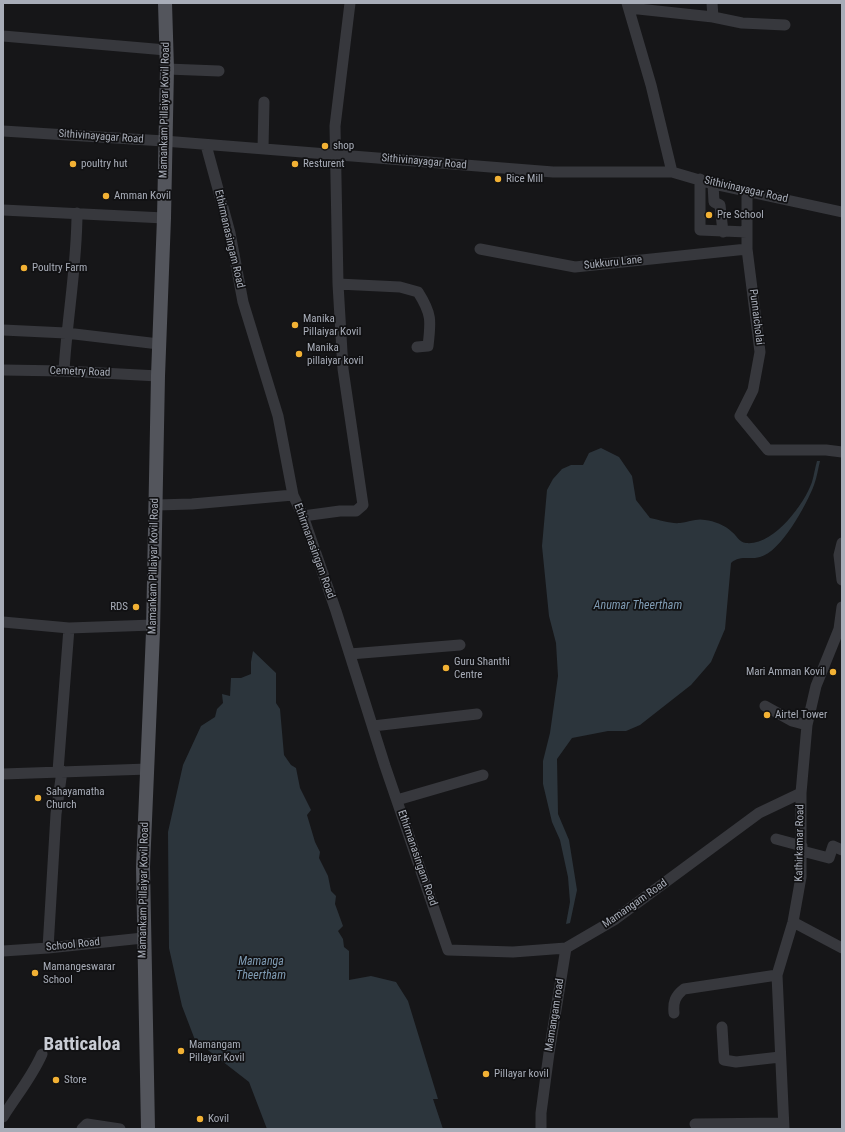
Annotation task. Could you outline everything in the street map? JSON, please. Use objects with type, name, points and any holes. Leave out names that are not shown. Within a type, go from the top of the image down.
[{"type":"main road","name":"Mamankam Pillaiyar Kovil Road","points":[[148,1129],[142,867],[148,769],[153,625],[158,376],[164,218],[164,141],[167,69],[165,3]]},
{"type":"street","points":[[303,516],[340,511],[356,511],[363,505],[343,369],[338,284],[335,126],[350,3]]},
{"type":"street","points":[[712,3],[713,17]]},
{"type":"street","points":[[672,172],[651,85],[628,5],[713,17],[742,23],[785,25]]},
{"type":"street","points":[[3,36],[166,50]]},
{"type":"street","points":[[167,69],[219,72]]},
{"type":"street","points":[[263,149],[264,102]]},
{"type":"street","name":"Sithivinayagar Road","points":[[3,131],[206,144],[336,156],[554,172],[672,172],[747,192],[842,212]]},
{"type":"street","name":"Ethirmanasingam Road","points":[[206,144],[230,233],[243,302],[278,416],[293,495],[303,516],[448,950]]},
{"type":"street","points":[[700,180],[700,230],[747,232]]},
{"type":"street","points":[[714,184],[714,202],[720,205],[723,232]]},
{"type":"street","name":"Punnaicholai","points":[[747,192],[747,249],[760,352],[753,390],[740,416],[768,450],[826,450],[842,452]]},
{"type":"street","points":[[3,210],[164,218]]},
{"type":"street","points":[[64,371],[66,333],[77,243],[77,213]]},
{"type":"street","name":"Sukkuru Lane","points":[[480,249],[575,267],[747,249]]},
{"type":"street","points":[[338,284],[400,287],[418,292],[428,307],[430,327],[428,346],[417,347]]},
{"type":"street","points":[[3,330],[66,333],[159,344]]},
{"type":"street","name":"Cemetry Road","points":[[3,370],[64,371],[158,376]]},
{"type":"street","points":[[156,505],[192,504],[293,495]]},
{"type":"street","points":[[842,543],[839,555],[842,580]]},
{"type":"street","name":"Kathirkamar Road","points":[[784,1126],[777,975],[792,922],[801,877],[801,793],[807,725],[816,686],[839,628],[842,607]]},
{"type":"street","points":[[3,622],[68,628],[153,625]]},
{"type":"street","points":[[48,948],[68,628]]},
{"type":"street","points":[[350,654],[460,645]]},
{"type":"street","points":[[765,706],[792,721],[807,725]]},
{"type":"street","points":[[373,726],[477,714]]},
{"type":"street","points":[[3,774],[148,769]]},
{"type":"street","points":[[398,800],[483,775]]},
{"type":"street","name":"Mamangam Road","points":[[448,950],[513,952],[566,948],[614,920],[759,812],[801,793]]},
{"type":"street","points":[[776,839],[829,858],[833,846],[842,850]]},
{"type":"street","points":[[792,922],[842,948]]},
{"type":"street","name":"School Road","points":[[3,951],[143,938]]},
{"type":"street","name":"Mamangam road","points":[[541,1129],[541,1113],[549,1053],[566,948]]},
{"type":"street","points":[[674,1013],[673,1004],[677,995],[684,989],[777,975]]},
{"type":"street","points":[[722,1027],[724,1060],[736,1062],[780,1057]]},
{"type":"street","points":[[3,1117],[34,1072],[42,1054]]},
{"type":"street","points":[[82,1129],[87,1124],[120,1129]]},
{"type":"street","points":[[695,1124],[784,1126]]},
{"type":"water","name":"Anumar Theertham","points":[[601,448],[619,457],[632,476],[636,500],[650,518],[677,523],[699,519],[712,521],[726,527],[740,540],[746,543],[756,542],[767,538],[786,522],[802,502],[812,482],[817,461],[820,461],[816,479],[806,504],[784,537],[768,553],[760,557],[741,558],[731,563],[725,629],[711,662],[691,685],[640,725],[626,731],[608,731],[572,738],[557,759],[558,814],[569,840],[577,890],[570,923],[566,924],[570,902],[568,877],[560,840],[552,822],[543,784],[543,761],[550,733],[558,676],[556,643],[549,616],[542,546],[547,490],[553,479],[562,469],[571,465],[583,465],[589,453]]},
{"type":"water","name":"Mamanga Theertham","points":[[253,651],[276,673],[276,703],[280,709],[284,755],[291,765],[296,768],[300,788],[311,810],[307,815],[315,842],[320,852],[319,858],[328,876],[331,891],[336,896],[335,904],[343,926],[338,931],[343,939],[344,947],[349,951],[349,980],[371,976],[396,982],[408,1001],[438,1099],[433,1099],[443,1129],[267,1129],[249,1082],[195,1040],[182,1006],[169,948],[168,832],[183,765],[201,726],[215,717],[217,709],[223,703],[222,694],[230,696],[231,678],[241,678],[251,674]]},
{"type":"place","name":"shop","points":[[325,146]]},
{"type":"place","name":"poultry hut","points":[[73,164]]},
{"type":"place","name":"Resturent","points":[[295,164]]},
{"type":"place","name":"Rice Mill","points":[[498,179]]},
{"type":"place","name":"Amman Kovil","points":[[106,196]]},
{"type":"place","name":"Pre School","points":[[709,215]]},
{"type":"place","name":"Poultry Farm","points":[[24,268]]},
{"type":"place","name":"Manika Pillaiyar Kovil","points":[[295,325]]},
{"type":"place","name":"Manika pillaiyar kovil","points":[[299,354]]},
{"type":"place","name":"RDS","points":[[136,607]]},
{"type":"place","name":"Guru Shanthi Centre","points":[[446,668]]},
{"type":"place","name":"Mari Amman Kovil","points":[[833,672]]},
{"type":"place","name":"Airtel Tower","points":[[767,715]]},
{"type":"place","name":"Sahayamatha Church","points":[[38,798]]},
{"type":"place","name":"Mamangeswarar School","points":[[35,973]]},
{"type":"place","name":"Mamangam Pillayar Kovil","points":[[181,1051]]},
{"type":"place","name":"Pillayar kovil","points":[[486,1074]]},
{"type":"place","name":"Store","points":[[56,1080]]},
{"type":"place","name":"Kovil","points":[[200,1119]]},
{"type":"district","name":"Batticaloa","points":[[82,1045]]}]
